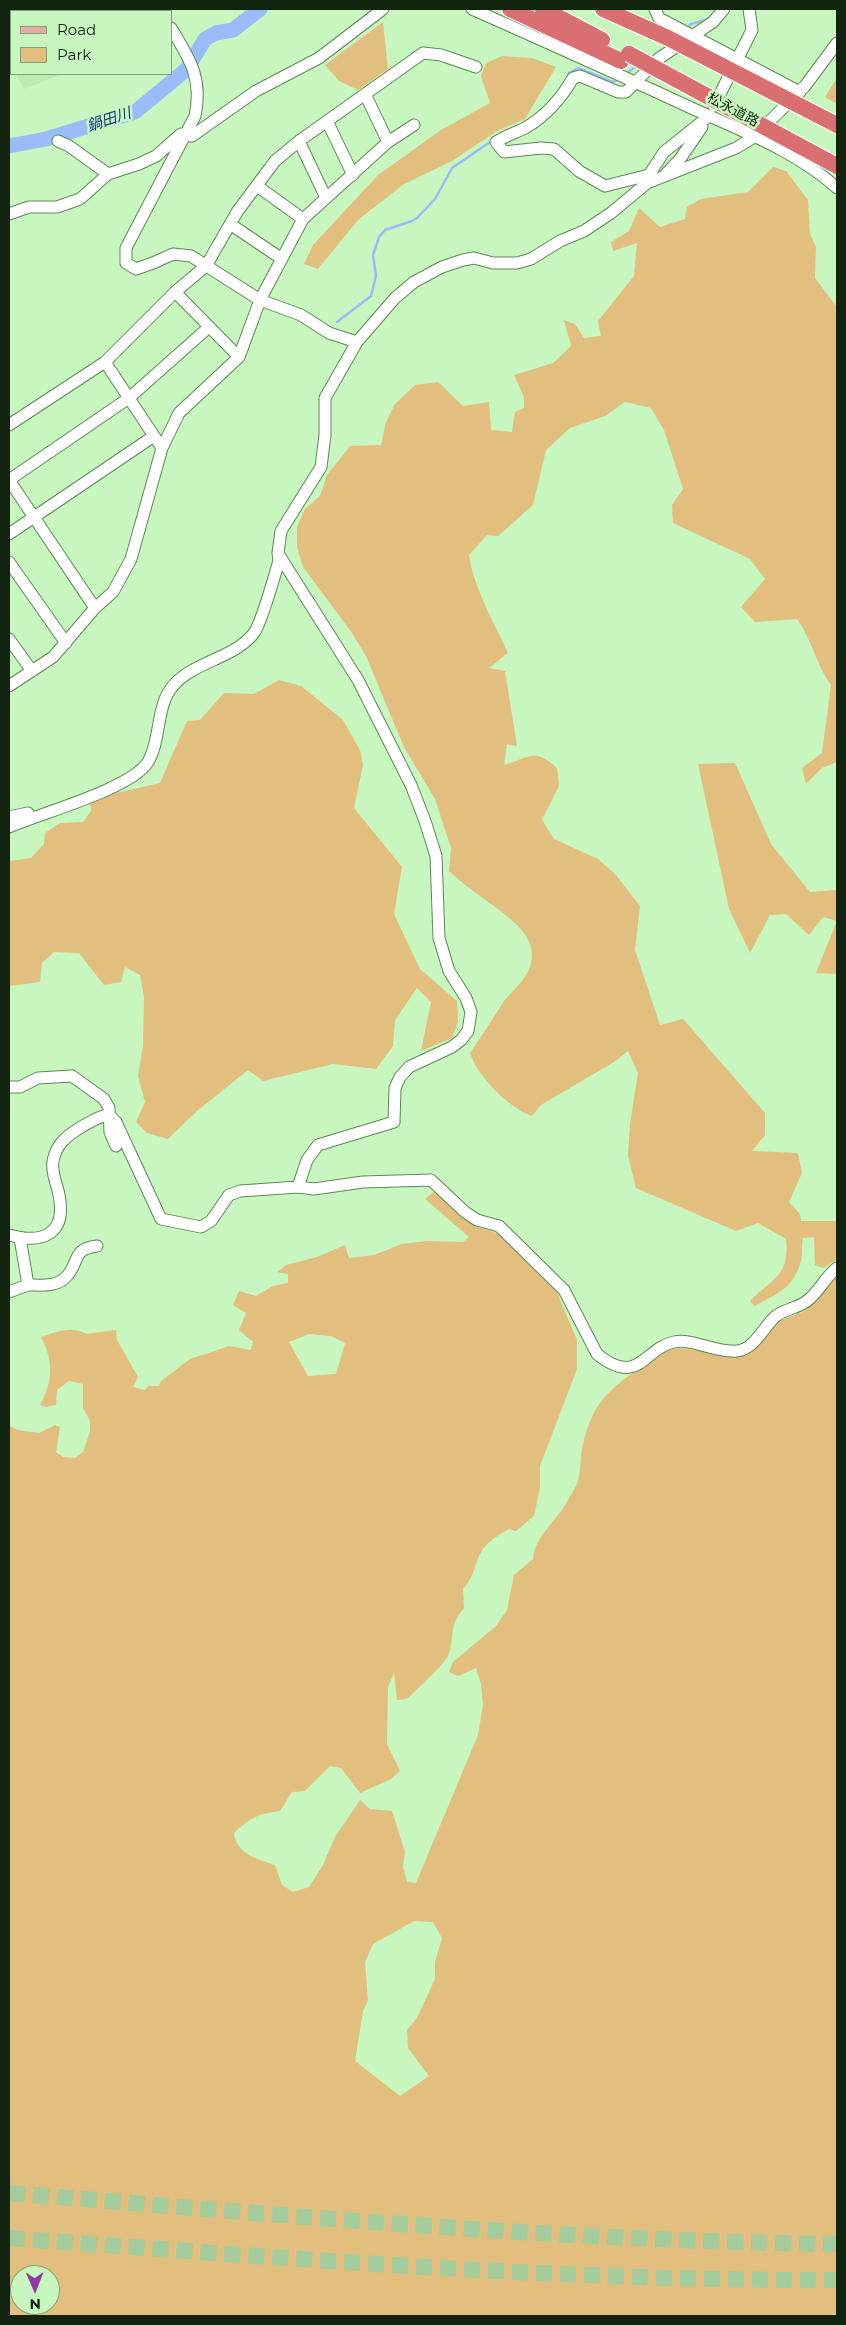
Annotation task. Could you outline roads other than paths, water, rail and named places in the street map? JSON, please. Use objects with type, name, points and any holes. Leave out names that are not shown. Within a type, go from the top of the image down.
[{"type":"highway","points":[[510,9],[625,58]]},
{"type":"highway","points":[[544,9],[625,58]]},
{"type":"highway","points":[[603,9],[652,21]]},
{"type":"highway","points":[[624,9],[682,34],[837,124]]},
{"type":"highway","name":"松永道路","points":[[625,58],[748,118],[837,166]]},
{"type":"street","points":[[9,214],[29,207],[57,207],[69,204],[90,191],[108,174],[139,164],[156,156],[181,134],[192,136],[256,91],[319,58],[383,9]]},
{"type":"street","points":[[472,9],[754,137],[800,161],[822,175],[837,188]]},
{"type":"street","points":[[709,116],[664,152],[648,175],[605,186],[579,172],[554,149],[504,152],[498,147],[496,142],[525,128],[547,112],[561,99],[573,78],[580,76],[618,92],[626,92],[682,34],[713,22],[724,9]]},
{"type":"street","points":[[664,176],[680,159],[709,116],[752,30],[749,9]]},
{"type":"street","points":[[172,30],[195,69],[199,91],[198,104],[195,116],[126,248],[126,263],[136,269],[154,264],[165,256],[181,254],[191,256],[260,300],[301,315],[329,333],[357,342]]},
{"type":"street","points":[[682,34],[737,58],[800,92]]},
{"type":"street","points":[[9,827],[116,786],[141,770],[148,762],[156,745],[158,722],[171,688],[184,676],[242,644],[254,632],[279,561],[278,553],[281,531],[321,467],[325,435],[325,398],[357,342],[395,298],[414,282],[442,267],[474,258],[493,263],[518,263],[531,259],[560,241],[584,231],[611,213],[647,183],[736,148],[754,137],[800,92],[837,43]]},
{"type":"street","points":[[9,425],[105,362],[175,292],[206,266],[230,224],[275,161],[298,141],[423,53],[441,55],[476,67]]},
{"type":"street","points":[[365,94],[388,142]]},
{"type":"street","points":[[327,121],[353,175]]},
{"type":"street","points":[[9,686],[53,657],[95,608],[113,592],[131,559],[162,448],[179,413],[239,357],[260,300],[303,219],[388,142],[414,125]]},
{"type":"street","points":[[58,141],[69,146],[108,174]]},
{"type":"street","points":[[298,141],[326,198]]},
{"type":"street","points":[[257,186],[303,219]]},
{"type":"street","points":[[230,224],[282,259]]},
{"type":"street","points":[[175,292],[239,357]]},
{"type":"street","points":[[95,608],[9,480],[129,398],[209,327]]},
{"type":"street","points":[[105,362],[162,448]]},
{"type":"street","points":[[9,534],[154,436]]},
{"type":"street","points":[[278,553],[358,680],[411,785],[436,856],[439,938],[450,971],[466,998],[471,1012],[468,1030],[461,1040],[452,1047],[409,1067],[400,1077],[396,1088],[394,1122],[318,1145],[311,1151],[298,1187]]},
{"type":"street","points":[[9,562],[66,643]]},
{"type":"street","points":[[9,639],[32,671]]},
{"type":"street","points":[[9,817],[30,812],[33,817]]},
{"type":"street","points":[[9,1087],[20,1086],[38,1078],[72,1076],[104,1099],[109,1108],[110,1132],[116,1146]]},
{"type":"street","points":[[109,1115],[116,1122],[160,1219],[201,1228],[211,1221],[229,1195],[240,1191],[298,1187],[314,1188],[363,1182],[431,1180],[465,1212],[477,1220],[498,1226],[564,1290],[597,1354],[621,1366],[634,1366],[672,1342],[685,1341],[715,1350],[740,1351],[751,1345],[762,1330],[777,1315],[807,1302],[837,1268]]},
{"type":"street","points":[[28,1285],[14,1236],[46,1237],[55,1228],[59,1220],[60,1197],[53,1173],[53,1160],[62,1141],[70,1134],[101,1116],[109,1115]]},
{"type":"street","points":[[9,1292],[28,1285],[57,1283],[66,1277],[79,1253],[88,1247],[98,1246]]},
{"type":"waterway","name":"鍋田川","points":[[9,146],[46,139],[135,112],[187,69],[205,39],[216,33],[233,30],[260,9]]},
{"type":"waterway","points":[[687,28],[691,24],[709,19]]},
{"type":"waterway","points":[[625,74],[637,66]]},
{"type":"waterway","points":[[568,78],[569,73],[578,68],[613,82],[618,79]]},
{"type":"waterway","points":[[337,322],[371,296],[376,276],[373,255],[379,237],[385,230],[417,218],[435,199],[452,168],[493,140]]},
{"type":"tunnel","points":[[9,2193],[423,2226],[630,2238],[837,2244]]},
{"type":"tunnel","points":[[9,2238],[423,2267],[630,2277],[837,2280]]}]
